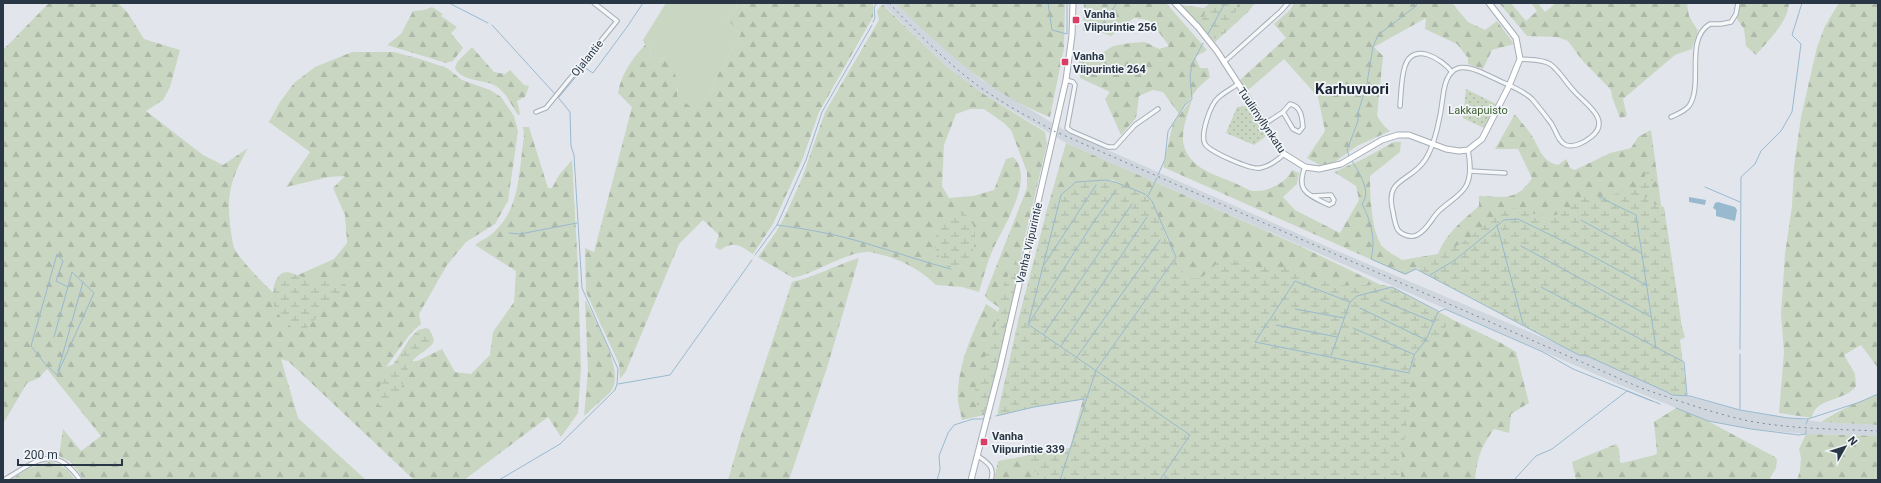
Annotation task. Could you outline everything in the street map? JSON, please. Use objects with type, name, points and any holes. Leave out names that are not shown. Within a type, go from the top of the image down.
[{"type":"street","name":"Ojalantie","points":[[536,112],[546,108],[617,21],[594,3]]},
{"type":"street","name":"Vanha Viipurintie","points":[[971,480],[978,456],[1066,80],[1072,35],[1073,3]]},
{"type":"street","name":"Tuulimyllynkatu","points":[[1175,3],[1208,38],[1284,154],[1305,167],[1319,169],[1333,167],[1382,140],[1398,135],[1409,135],[1453,150],[1468,150]]},
{"type":"street","points":[[1224,62],[1288,3]]},
{"type":"street","points":[[1489,3],[1516,38],[1520,59],[1509,86],[1486,134],[1477,144],[1468,150],[1470,171],[1469,178],[1463,190],[1437,213],[1424,230],[1413,236],[1402,234],[1396,224],[1391,204],[1391,193],[1398,184],[1424,161],[1440,117],[1445,83],[1452,72],[1464,67],[1471,68],[1509,86],[1527,95],[1551,124],[1560,141],[1565,145],[1576,145],[1592,137],[1596,131],[1598,122],[1595,112],[1580,98],[1555,68],[1546,62],[1520,59]]},
{"type":"street","points":[[1671,117],[1681,112],[1690,103],[1694,89],[1696,51],[1703,31],[1710,24],[1731,22],[1736,14],[1738,3]]},
{"type":"street","points":[[1400,106],[1404,66],[1412,57],[1423,53],[1436,57],[1447,65],[1452,72]]},
{"type":"street","points":[[1066,80],[1073,82],[1075,85],[1067,128],[1108,147],[1115,147],[1135,125],[1158,109]]},
{"type":"street","points":[[1238,84],[1218,98],[1213,104],[1203,134],[1205,143],[1212,150],[1259,169],[1265,167],[1284,154]]},
{"type":"street","points":[[1264,124],[1283,112],[1290,104],[1297,107],[1300,111],[1303,127],[1299,132],[1293,129],[1283,112]]},
{"type":"street","points":[[1305,167],[1300,179],[1304,190],[1312,196],[1329,205],[1333,203],[1334,200],[1331,195],[1328,194],[1312,196]]},
{"type":"street","points":[[1470,171],[1505,173]]},
{"type":"street","points":[[978,456],[993,469],[994,473],[991,480]]},
{"type":"street","points":[[4,480],[34,462],[50,458],[62,461],[73,470],[80,480]]},
{"type":"shaded area","points":[[882,3],[895,3],[980,79],[1069,133],[1335,250],[1577,352],[1687,396],[1740,410],[1778,416],[1821,422],[1878,425],[1878,436],[1806,434],[1751,429],[1708,421],[1620,385],[1066,143],[979,91],[947,67]]},
{"type":"green space","points":[[49,3],[118,3],[128,13],[144,39],[180,50],[170,87],[163,100],[146,111],[203,155],[223,165],[248,148],[233,179],[229,198],[233,243],[236,251],[252,272],[282,302],[282,282],[334,259],[347,243],[345,215],[333,188],[345,176],[329,177],[286,187],[310,152],[269,122],[280,102],[294,83],[315,67],[352,52],[394,52],[447,68],[462,80],[490,90],[501,97],[514,116],[518,131],[508,201],[495,224],[466,242],[447,265],[419,314],[421,324],[410,334],[386,367],[400,362],[417,361],[442,349],[455,372],[471,374],[490,355],[493,332],[514,302],[516,271],[475,245],[493,233],[504,221],[510,211],[519,174],[524,136],[523,127],[529,127],[548,188],[552,188],[559,175],[572,160],[578,269],[581,368],[578,413],[561,437],[548,417],[464,480],[414,480],[288,361],[281,359],[298,418],[366,480],[84,480],[71,462],[59,456],[63,429],[81,451],[101,436],[47,369],[39,378],[27,383],[3,424],[3,50]]},
{"type":"green space","points":[[666,3],[738,3],[736,5],[737,10],[727,19],[741,34],[716,78],[710,95],[692,109],[677,96],[678,89],[667,59],[650,57],[651,49],[645,45],[643,40]]},
{"type":"green space","points":[[738,3],[873,3],[873,17],[819,112],[803,158],[773,224],[753,254],[737,245],[730,245],[720,250],[715,247],[719,235],[703,220],[679,244],[626,371],[620,379],[619,364],[586,292],[585,248],[594,252],[632,107],[618,93],[619,86],[624,73],[645,45],[651,49],[650,57],[667,59],[676,76],[677,96],[692,108],[710,95],[716,78],[741,34],[727,19],[737,10],[736,5]]},
{"type":"green space","points":[[895,3],[1065,3],[1064,48],[1050,117],[1006,96],[986,82],[948,52]]},
{"type":"green space","points":[[1084,3],[1166,3],[1207,50],[1195,57],[1200,68],[1208,68],[1210,77],[1198,88],[1179,114],[1163,92],[1153,90],[1139,96],[1136,118],[1121,135],[1105,99],[1110,92],[1080,78],[1079,58],[1096,57],[1113,46],[1130,43],[1145,42],[1159,49],[1169,46],[1148,20],[1134,18],[1111,36],[1097,31],[1083,31]]},
{"type":"green space","points":[[1210,3],[1255,3],[1248,12],[1215,42],[1181,5],[1204,8]]},
{"type":"green space","points":[[1212,3],[1238,3],[1233,20],[1227,30],[1224,34],[1213,39],[1201,22],[1205,12]]},
{"type":"green space","points":[[1294,3],[1452,3],[1468,22],[1485,30],[1497,21],[1514,44],[1492,50],[1483,69],[1468,64],[1468,58],[1457,44],[1425,29],[1426,18],[1374,47],[1383,56],[1377,116],[1384,126],[1390,131],[1357,146],[1332,164],[1320,165],[1307,158],[1325,131],[1318,97],[1284,59],[1247,91],[1240,80],[1286,38],[1274,24],[1290,10]]},
{"type":"green space","points":[[1499,3],[1511,3],[1526,21],[1537,11],[1531,3],[1538,3],[1545,12],[1556,3],[1687,3],[1689,16],[1698,31],[1692,49],[1675,55],[1623,99],[1627,116],[1620,118],[1611,90],[1582,60],[1568,41],[1557,37],[1527,36]]},
{"type":"green space","points":[[1740,3],[1789,3],[1788,10],[1781,24],[1756,55],[1746,46],[1744,29],[1737,19]]},
{"type":"green space","points":[[1839,3],[1878,3],[1878,368],[1861,345],[1844,355],[1855,374],[1856,386],[1852,391],[1845,395],[1824,403],[1818,407],[1814,411],[1812,418],[1779,413],[1784,352],[1781,314],[1785,254],[1792,206],[1794,166],[1801,117],[1817,47],[1825,26]]},
{"type":"green space","points":[[882,4],[947,67],[979,91],[1045,132],[1047,144],[1007,313],[987,299],[985,295],[1027,188],[1027,172],[1011,130],[1004,123],[984,109],[970,109],[956,114],[944,145],[942,186],[949,198],[973,196],[994,190],[1006,159],[1013,157],[1019,167],[1021,178],[1019,191],[1008,219],[991,254],[979,292],[962,287],[936,285],[909,265],[886,256],[870,252],[857,253],[839,259],[811,272],[793,278],[758,257],[776,232],[786,214],[802,178],[825,112],[879,20],[877,11]]},
{"type":"green space","points":[[432,7],[443,14],[441,16],[457,27],[451,33],[463,48],[453,61],[446,63],[387,45],[401,34],[413,11],[424,10]]},
{"type":"green space","points":[[472,47],[494,72],[505,74],[510,70],[524,85],[529,86],[525,97],[517,101],[520,114],[518,115],[505,94],[494,85],[467,78],[458,73],[455,68],[457,62]]},
{"type":"green space","name":"Lakkapuisto","points":[[1466,89],[1496,104],[1484,128],[1463,118]]},
{"type":"green space","points":[[1192,99],[1185,124],[1183,143],[1189,156],[1194,162],[1215,175],[1254,191],[1271,188],[1286,178],[1292,170],[1299,173],[1297,184],[1283,197],[1295,210],[1340,233],[1359,200],[1356,186],[1334,172],[1363,159],[1394,142],[1401,142],[1400,152],[1370,176],[1370,193],[1376,234],[1384,248],[1402,260],[1438,254],[1441,246],[1450,233],[1479,206],[1479,196],[1510,196],[1521,191],[1532,178],[1518,149],[1495,149],[1515,114],[1530,133],[1542,154],[1548,161],[1558,165],[1566,159],[1570,168],[1575,170],[1610,153],[1631,148],[1638,137],[1651,130],[1687,396],[1577,352],[1417,268],[1406,275],[1163,167],[1173,123]]},
{"type":"green space","points":[[1247,106],[1266,136],[1254,145],[1226,133],[1237,107]]},
{"type":"green space","points":[[1066,143],[1298,245],[1501,343],[1516,352],[1529,403],[1511,414],[1509,433],[1494,429],[1480,453],[1475,480],[994,480],[998,461],[1070,448],[1083,399],[1169,241],[1150,199],[1113,180],[1078,182],[1060,216],[1045,217]]},
{"type":"green space","points":[[1650,165],[1655,168],[1656,174],[1645,196],[1649,202],[1664,207],[1682,327],[1685,337],[1680,340],[1687,396],[1672,395],[1587,356],[1579,355],[1418,270],[1467,239],[1492,219],[1507,210],[1521,209],[1540,215],[1553,216],[1565,211],[1583,198],[1589,196],[1604,197],[1636,188],[1643,181]]},
{"type":"green space","points":[[1106,180],[1131,188],[1148,197],[1152,201],[1179,268],[1186,275],[1192,278],[1197,278],[1207,273],[1223,257],[1233,259],[1243,267],[1254,269],[1262,267],[1285,267],[1316,280],[1335,285],[1383,285],[1392,287],[1450,318],[1448,324],[1418,356],[1412,367],[1410,377],[1410,404],[1403,451],[1401,480],[1042,480],[1030,465],[1016,458],[1070,448],[1079,424],[1085,402],[1084,399],[1034,407],[997,416],[1019,317],[1048,206],[1076,182]]},
{"type":"green space","points":[[961,213],[969,218],[974,227],[974,250],[969,260],[963,266],[954,268],[940,258],[935,248],[935,242],[941,226],[948,219]]},
{"type":"green space","points":[[1023,245],[1016,287],[1002,350],[985,411],[982,413],[976,399],[976,384],[996,323],[1004,284]]},
{"type":"green space","points":[[859,258],[827,368],[789,480],[728,480],[741,435],[792,282]]},
{"type":"green space","points":[[288,272],[311,280],[341,280],[347,286],[344,292],[304,331],[295,329],[286,323],[278,314],[274,306],[273,293],[275,283],[282,273]]},
{"type":"green space","points":[[585,301],[607,344],[614,369],[615,379],[611,391],[584,416],[588,371]]},
{"type":"green space","points":[[986,304],[1006,317],[984,415],[962,420],[958,402],[958,389],[962,364],[970,339]]},
{"type":"green space","points":[[426,328],[429,329],[434,339],[433,343],[429,348],[414,359],[410,365],[396,400],[383,407],[378,405],[376,393],[383,380],[411,337],[418,330]]},
{"type":"green space","points":[[1878,394],[1878,425],[1821,422],[1856,403]]},
{"type":"green space","points":[[1676,408],[1704,419],[1775,457],[1777,460],[1776,468],[1769,480],[1576,480],[1572,462],[1616,444],[1619,449],[1620,462],[1622,463],[1655,455],[1657,453],[1654,422]]},
{"type":"green space","points":[[1806,434],[1878,436],[1878,480],[1797,480],[1800,471],[1801,457],[1799,449]]},
{"type":"green space","points":[[51,461],[68,470],[75,480],[10,480],[28,469]]},
{"type":"water","points":[[1689,197],[1706,200],[1705,205],[1689,202]]},
{"type":"water","points":[[1718,202],[1735,207],[1737,210],[1735,221],[1716,216],[1716,210],[1713,208],[1715,203]]},
{"type":"waterway","points":[[449,3],[488,23]]},
{"type":"waterway","points":[[559,97],[584,67],[593,73],[643,3]]},
{"type":"waterway","points":[[873,22],[875,18],[874,7],[877,3]]},
{"type":"waterway","points":[[1048,3],[1052,30],[1067,34],[1067,3]]},
{"type":"waterway","points":[[1097,31],[1117,3]]},
{"type":"waterway","points":[[1208,34],[1225,3]]},
{"type":"waterway","points":[[1349,156],[1347,150],[1358,121],[1358,113],[1367,83],[1373,47],[1378,35],[1416,6],[1417,3]]},
{"type":"waterway","points":[[1740,349],[1741,177],[1755,164],[1761,151],[1781,131],[1792,112],[1801,44],[1792,35],[1802,3]]},
{"type":"waterway","points":[[492,25],[555,94]]},
{"type":"waterway","points":[[755,255],[777,225],[806,160],[822,112],[872,25]]},
{"type":"waterway","points":[[1158,175],[1165,159],[1168,131],[1185,105],[1192,99],[1190,76],[1192,64],[1203,43]]},
{"type":"waterway","points":[[499,480],[560,444],[615,390],[617,384],[618,369],[582,288],[574,155],[571,146],[570,112],[557,96]]},
{"type":"waterway","points":[[1352,161],[1361,176],[1366,193],[1362,204],[1372,231],[1373,245],[1371,259],[1405,274],[1416,269],[1579,355],[1587,356],[1672,395],[1690,396],[1740,410],[1788,418],[1808,419],[1860,402],[1878,394]]},
{"type":"waterway","points":[[1148,196],[1157,178]]},
{"type":"waterway","points":[[1028,325],[1061,195],[1076,182],[1106,180],[1145,194],[1152,201],[1176,257],[1096,370],[1060,480]]},
{"type":"waterway","points":[[1044,265],[1096,185]]},
{"type":"waterway","points":[[1705,187],[1740,202]]},
{"type":"waterway","points":[[1029,323],[1116,190]]},
{"type":"waterway","points":[[1599,197],[1636,215],[1656,348]]},
{"type":"waterway","points":[[1044,334],[1132,204]]},
{"type":"waterway","points":[[1061,346],[1147,217]]},
{"type":"waterway","points":[[1430,275],[1455,260],[1504,220],[1518,219],[1581,250],[1646,285]]},
{"type":"waterway","points":[[1581,220],[1641,253]]},
{"type":"waterway","points":[[509,233],[520,234],[577,223]]},
{"type":"waterway","points":[[777,225],[812,230],[846,238],[951,269]]},
{"type":"waterway","points":[[1497,225],[1523,324]]},
{"type":"waterway","points":[[1077,357],[1160,240]]},
{"type":"waterway","points":[[1521,246],[1651,317]]},
{"type":"waterway","points":[[57,375],[46,365],[31,346],[57,254],[63,261],[56,281],[68,287]]},
{"type":"waterway","points":[[618,384],[670,375],[752,260]]},
{"type":"waterway","points":[[54,337],[72,272],[94,293],[57,375]]},
{"type":"waterway","points":[[1350,302],[1295,281],[1255,342],[1409,373],[1414,355],[1426,340],[1438,312],[1445,309],[1543,352],[1573,369],[1660,404]]},
{"type":"waterway","points":[[58,371],[83,282]]},
{"type":"waterway","points":[[1331,356],[1350,302],[1357,296],[1392,287],[1438,311]]},
{"type":"waterway","points":[[1541,287],[1684,362],[1687,395]]},
{"type":"waterway","points":[[1380,300],[1434,322]]},
{"type":"waterway","points":[[1360,308],[1426,340]]},
{"type":"waterway","points":[[1295,309],[1344,318]]},
{"type":"waterway","points":[[1029,325],[1190,435],[1160,480]]},
{"type":"waterway","points":[[1276,325],[1337,337]]},
{"type":"waterway","points":[[1353,328],[1413,354]]},
{"type":"waterway","points":[[1740,354],[1740,409]]},
{"type":"waterway","points":[[1514,480],[1536,456],[1552,449],[1627,391],[1652,401]]},
{"type":"waterway","points":[[996,416],[1034,407],[1084,399],[1084,401]]},
{"type":"waterway","points":[[1676,408],[1708,421],[1751,429],[1799,435],[1806,434],[1806,430]]},
{"type":"waterway","points":[[937,480],[940,470],[939,456],[948,433],[954,425],[973,419],[984,419]]},
{"type":"waterway","points":[[1806,424],[1808,419]]},
{"type":"waterway","points":[[1164,475],[1170,480]]},
{"type":"railway","points":[[889,3],[937,51],[978,86],[999,100],[1054,131],[1641,388],[1735,418],[1765,424],[1878,431]]},
{"type":"place","name":"Vanha Viipurintie 256","points":[[1076,20]]},
{"type":"place","name":"Vanha Viipurintie 264","points":[[1065,62]]},
{"type":"place","name":"Vanha Viipurintie 339","points":[[984,442]]},
{"type":"district","name":"Karhuvuori","points":[[1352,89]]}]
